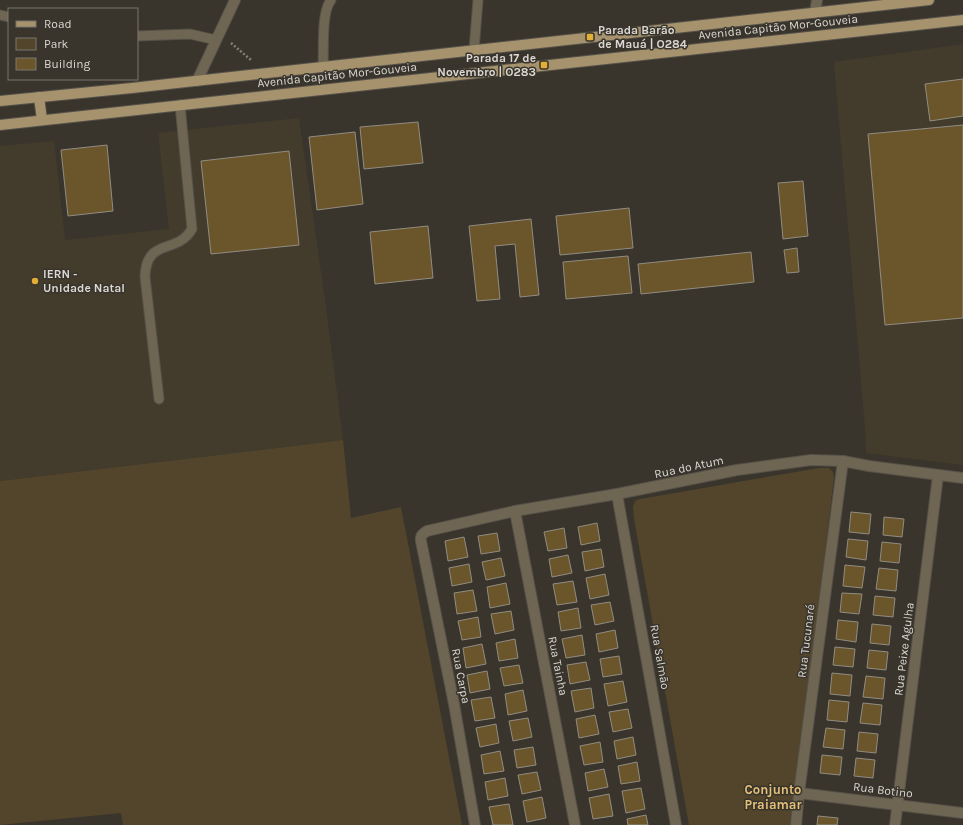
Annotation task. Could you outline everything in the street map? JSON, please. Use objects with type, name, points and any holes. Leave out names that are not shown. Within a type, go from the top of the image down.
[{"type":"main road","name":"Avenida Capitão Mor-Gouveia","points":[[0,101],[197,81],[929,0]]},
{"type":"main road","name":"Avenida Capitão Mor-Gouveia","points":[[0,125],[963,20]]},
{"type":"main road","points":[[39,97],[42,120]]},
{"type":"street","points":[[197,81],[235,0]]},
{"type":"street","points":[[815,13],[817,0]]},
{"type":"street","name":"Rua do Atum","points":[[423,533],[515,511],[618,494],[779,463],[812,460],[843,461],[869,466],[963,478]]},
{"type":"street","name":"Rua Tucunaré","points":[[796,825],[843,461]]},
{"type":"street","name":"Rua Peixe Agulha","points":[[895,825],[938,475]]},
{"type":"street","name":"Rua Salmão","points":[[618,494],[676,825]]},
{"type":"street","name":"Rua Tainha","points":[[515,511],[575,825]]},
{"type":"street","name":"Rua Carpa","points":[[423,533],[421,536],[421,541],[454,704],[475,825]]},
{"type":"street","name":"Rua Botino","points":[[799,793],[963,813]]},
{"type":"lane","points":[[323,67],[324,13],[331,0]]},
{"type":"lane","points":[[474,50],[478,0]]},
{"type":"lane","points":[[138,36],[190,34],[218,37]]},
{"type":"lane","points":[[159,399],[145,266],[150,256],[158,250],[180,242],[188,236],[192,229],[180,105]]},
{"type":"path","points":[[218,37],[267,73]]},
{"type":"shaded area","points":[[963,44],[963,465],[866,453],[834,62]]},
{"type":"shaded area","points":[[299,118],[343,440],[0,481],[0,146],[54,141],[65,240],[169,229],[158,133]]},
{"type":"green space","points":[[343,440],[351,518],[401,507],[462,825],[123,825],[121,813],[0,825],[0,481]]},
{"type":"green space","points":[[819,468],[829,468],[833,472],[834,477],[792,825],[689,825],[634,519],[633,507],[635,501]]},
{"type":"building","points":[[963,79],[963,116],[930,121],[925,84]]},
{"type":"building","points":[[418,122],[423,163],[364,169],[360,127]]},
{"type":"building","points":[[963,125],[963,318],[885,325],[868,134]]},
{"type":"building","points":[[355,132],[363,204],[317,210],[309,137]]},
{"type":"building","points":[[107,145],[113,211],[68,216],[61,150]]},
{"type":"building","points":[[289,151],[299,245],[211,254],[201,161]]},
{"type":"building","points":[[803,181],[808,236],[783,239],[778,183]]},
{"type":"building","points":[[629,208],[633,248],[560,255],[556,216]]},
{"type":"building","points":[[531,219],[539,295],[520,297],[515,244],[495,246],[500,299],[477,301],[469,226]]},
{"type":"building","points":[[428,226],[433,278],[375,284],[370,232]]},
{"type":"building","points":[[797,248],[799,272],[787,273],[784,250]]},
{"type":"building","points":[[751,252],[754,282],[641,294],[638,264]]},
{"type":"building","points":[[628,256],[632,293],[566,299],[563,262]]},
{"type":"building","points":[[851,512],[871,514],[869,534],[849,532]]},
{"type":"building","points":[[884,517],[904,519],[902,537],[883,535]]},
{"type":"building","points":[[597,523],[600,541],[581,545],[578,527]]},
{"type":"building","points":[[564,528],[567,548],[548,551],[544,532]]},
{"type":"building","points":[[497,533],[500,551],[481,554],[478,536]]},
{"type":"building","points":[[464,537],[468,557],[448,561],[445,541]]},
{"type":"building","points":[[848,539],[868,541],[866,560],[846,557]]},
{"type":"building","points":[[882,542],[901,544],[899,563],[880,561]]},
{"type":"building","points":[[601,549],[604,567],[585,571],[582,552]]},
{"type":"building","points":[[568,555],[572,573],[552,577],[549,559]]},
{"type":"building","points":[[501,558],[505,576],[486,580],[482,562]]},
{"type":"building","points":[[469,564],[472,582],[452,586],[449,568]]},
{"type":"building","points":[[845,565],[865,567],[862,588],[843,586]]},
{"type":"building","points":[[879,568],[898,570],[896,591],[876,589]]},
{"type":"building","points":[[605,574],[609,595],[590,599],[586,578]]},
{"type":"building","points":[[573,581],[577,602],[557,605],[553,584]]},
{"type":"building","points":[[506,583],[510,604],[490,608],[487,587]]},
{"type":"building","points":[[473,590],[477,611],[457,614],[454,593]]},
{"type":"building","points":[[842,593],[862,594],[859,614],[840,612]]},
{"type":"building","points":[[875,596],[895,598],[893,617],[873,615]]},
{"type":"building","points":[[610,602],[614,621],[595,625],[591,605]]},
{"type":"building","points":[[578,608],[581,628],[561,631],[558,612]]},
{"type":"building","points":[[511,611],[514,630],[495,634],[491,614]]},
{"type":"building","points":[[478,617],[481,637],[462,640],[458,621]]},
{"type":"building","points":[[838,620],[858,622],[856,642],[836,639]]},
{"type":"building","points":[[872,624],[891,626],[889,645],[870,643]]},
{"type":"building","points":[[615,630],[618,648],[599,652],[596,634]]},
{"type":"building","points":[[582,635],[585,655],[566,658],[562,639]]},
{"type":"building","points":[[515,639],[518,658],[499,661],[496,643]]},
{"type":"building","points":[[482,644],[486,664],[466,668],[463,648]]},
{"type":"building","points":[[835,647],[855,649],[853,667],[833,665]]},
{"type":"building","points":[[869,650],[888,652],[886,670],[867,668]]},
{"type":"building","points":[[619,656],[622,674],[603,677],[600,659]]},
{"type":"building","points":[[586,662],[590,680],[570,684],[567,665]]},
{"type":"building","points":[[519,665],[523,683],[504,686],[500,668]]},
{"type":"building","points":[[487,671],[490,689],[470,693],[467,675]]},
{"type":"building","points":[[832,673],[852,675],[850,696],[830,694]]},
{"type":"building","points":[[866,676],[885,678],[883,699],[863,697]]},
{"type":"building","points":[[623,681],[627,702],[608,706],[604,684]]},
{"type":"building","points":[[591,688],[594,708],[575,712],[571,691]]},
{"type":"building","points":[[523,690],[527,711],[508,715],[505,694]]},
{"type":"building","points":[[491,697],[495,718],[475,721],[471,700]]},
{"type":"building","points":[[829,700],[849,702],[847,722],[827,720]]},
{"type":"building","points":[[863,703],[882,705],[880,725],[860,723]]},
{"type":"building","points":[[628,709],[632,728],[613,732],[609,712]]},
{"type":"building","points":[[595,715],[599,734],[579,738],[576,719]]},
{"type":"building","points":[[528,718],[532,737],[513,741],[509,721]]},
{"type":"building","points":[[496,724],[499,743],[480,747],[476,728]]},
{"type":"building","points":[[826,728],[845,730],[843,749],[823,747]]},
{"type":"building","points":[[859,732],[878,734],[876,753],[857,751]]},
{"type":"building","points":[[633,737],[636,755],[617,759],[614,741]]},
{"type":"building","points":[[600,742],[603,762],[584,765],[580,746]]},
{"type":"building","points":[[533,747],[536,765],[517,768],[514,750]]},
{"type":"building","points":[[500,751],[504,771],[484,774],[481,755]]},
{"type":"building","points":[[822,755],[842,757],[840,775],[820,773]]},
{"type":"building","points":[[856,758],[875,760],[873,778],[854,776]]},
{"type":"building","points":[[637,762],[640,781],[621,784],[618,766]]},
{"type":"building","points":[[604,769],[608,787],[588,791],[585,773]]},
{"type":"building","points":[[537,772],[541,790],[522,794],[518,775]]},
{"type":"building","points":[[505,778],[508,796],[488,800],[485,782]]},
{"type":"building","points":[[641,788],[645,809],[626,813],[622,791]]},
{"type":"building","points":[[609,794],[613,816],[593,819],[589,798]]},
{"type":"building","points":[[542,797],[546,818],[527,822],[523,801]]},
{"type":"building","points":[[509,804],[513,825],[493,825],[489,807]]},
{"type":"building","points":[[646,815],[648,825],[628,825],[627,819]]},
{"type":"building","points":[[818,816],[838,818],[837,825],[817,825]]},
{"type":"place","name":"Parada Barão de Mauá | O284","points":[[590,37]]},
{"type":"place","name":"Parada 17 de Novembro | O283","points":[[544,65]]},
{"type":"place","name":"IERN - Unidade Natal","points":[[35,281]]},
{"type":"district","name":"Conjunto Praiamar","points":[[773,796]]}]
